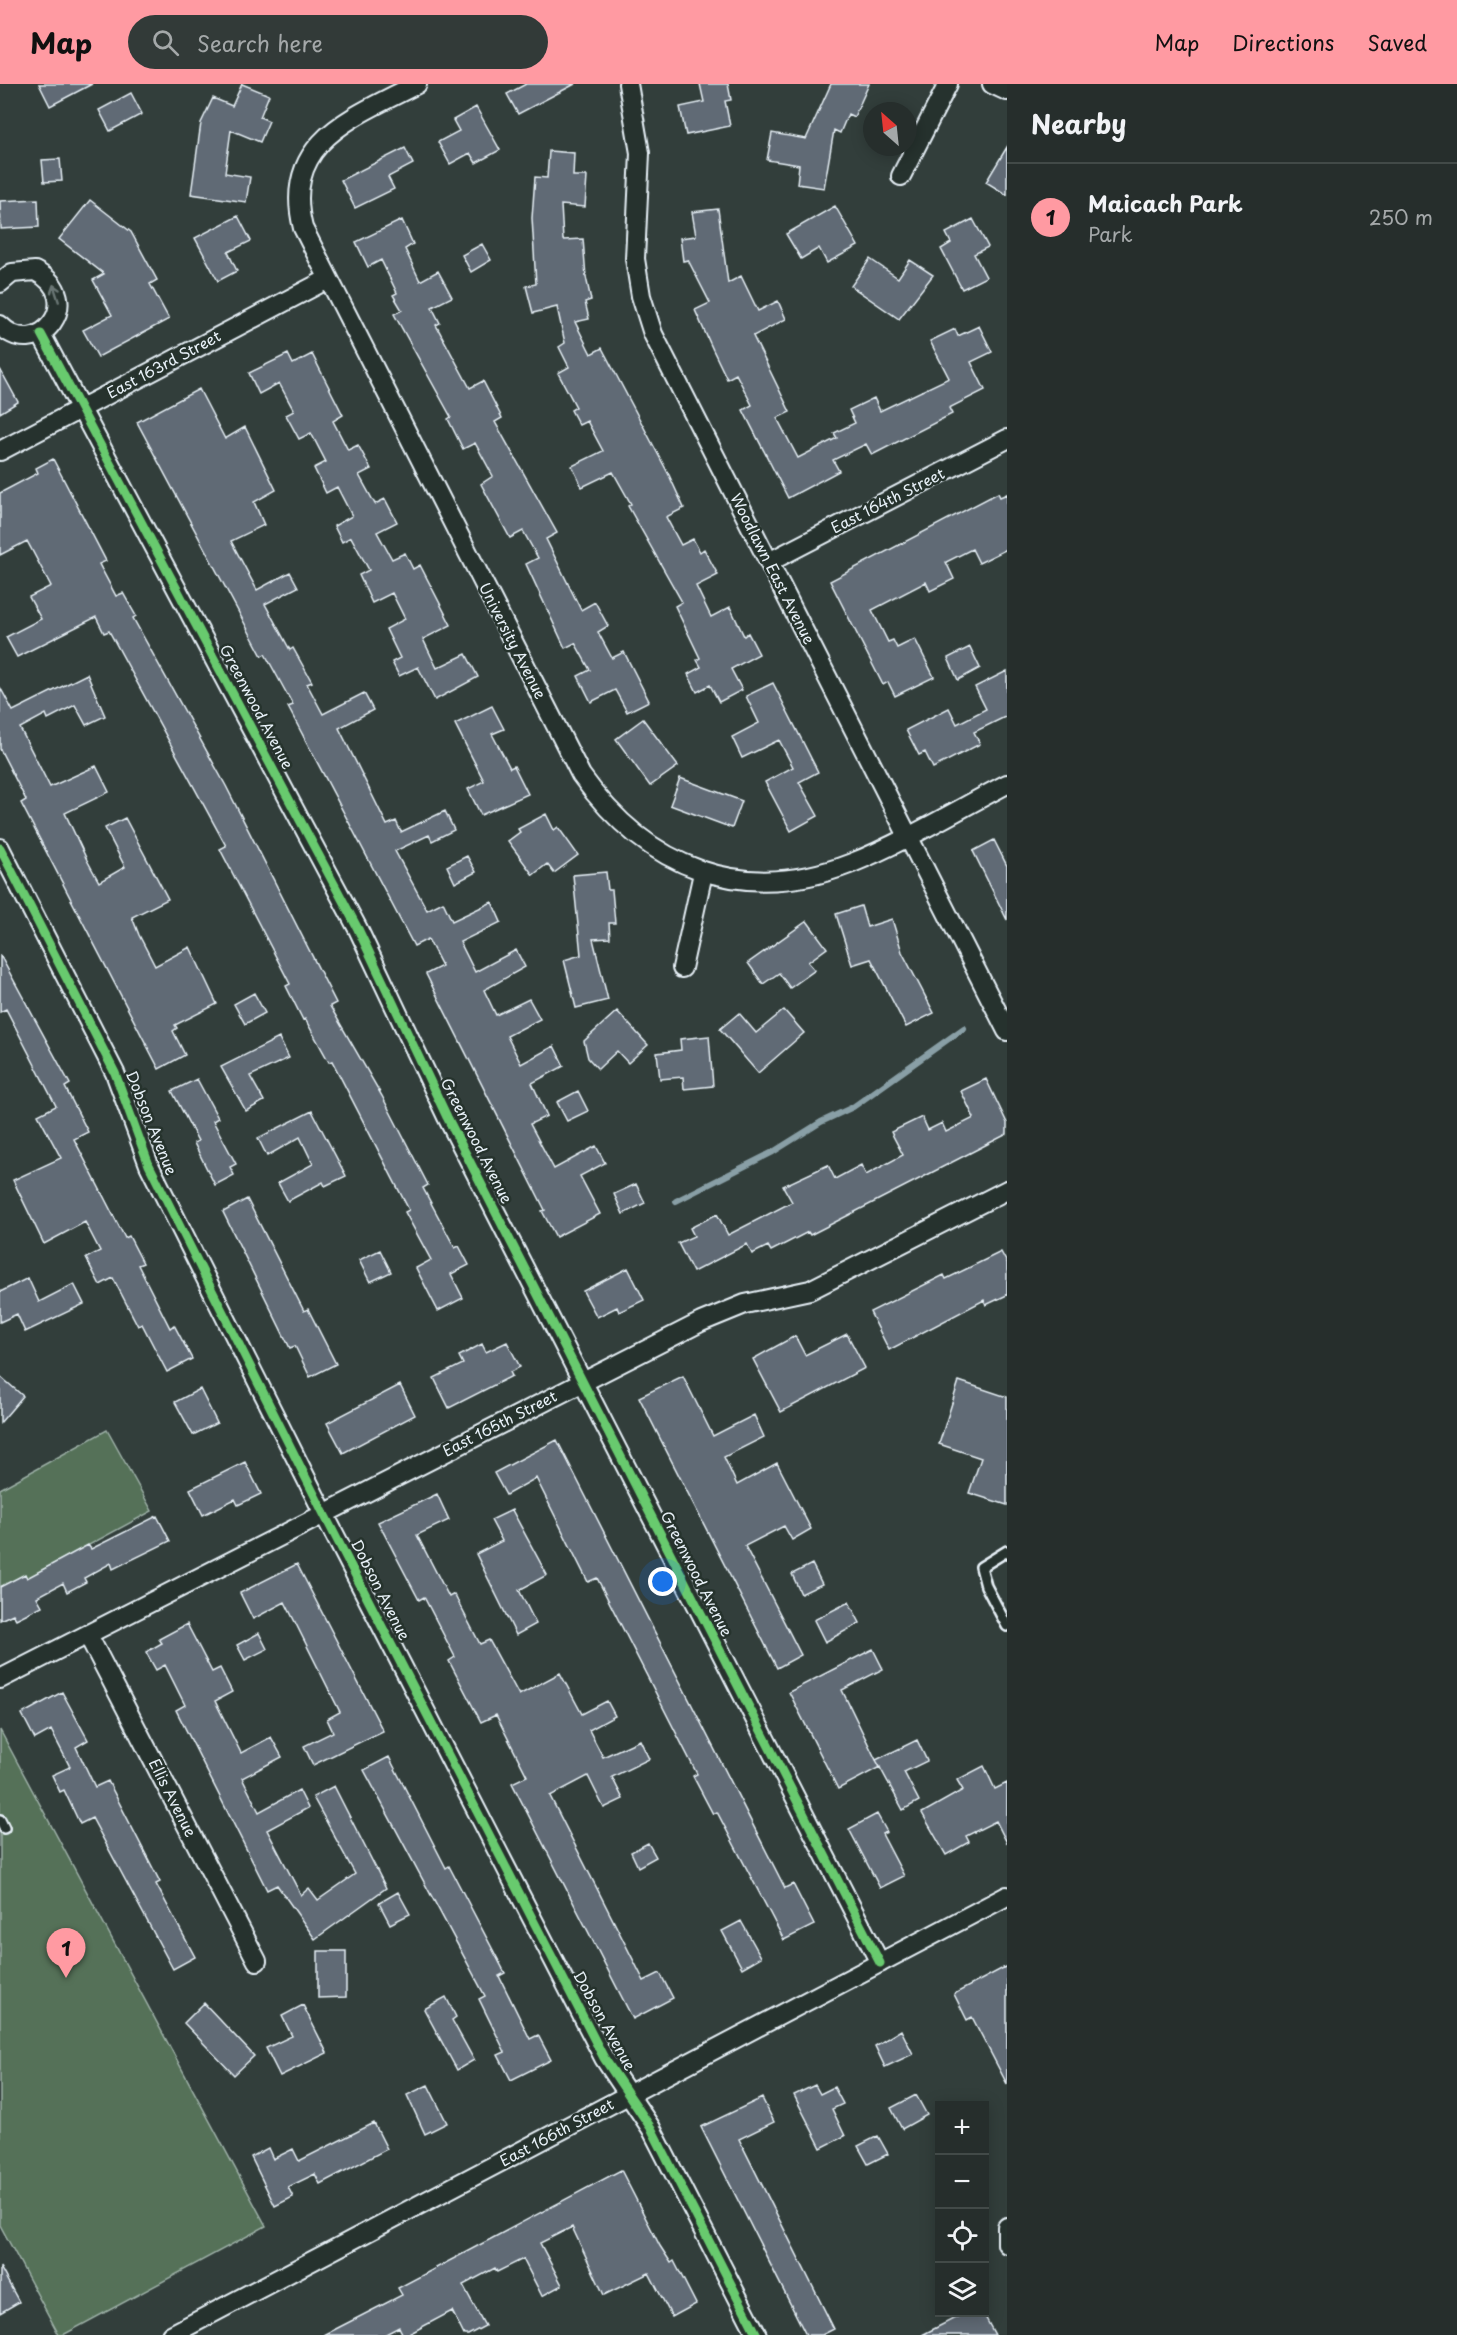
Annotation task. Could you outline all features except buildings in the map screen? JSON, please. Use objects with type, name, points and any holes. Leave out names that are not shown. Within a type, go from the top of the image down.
[{"type":"street","name":"University Avenue","points":[[417,84],[327,134],[305,168],[299,186],[298,208],[303,228],[581,775],[601,804],[622,826],[673,859],[703,873],[748,879],[797,877],[853,862],[1007,784]]},
{"type":"street","name":"Woodlawn East Avenue","points":[[628,84],[640,153],[635,259],[641,296],[653,334],[1007,1031]]},
{"type":"street","points":[[902,176],[948,84]]},
{"type":"street","points":[[992,84],[1007,91]]},
{"type":"street","points":[[0,283],[12,273],[23,270],[35,272],[53,285],[59,306],[50,327],[41,334],[20,337],[0,325]]},
{"type":"street","name":"East 163rd Street","points":[[0,451],[328,279]]},
{"type":"street","name":"Greenwood Avenue","points":[[41,334],[358,929],[420,1063],[581,1383],[880,1963]]},
{"type":"street","name":"East 164th Street","points":[[769,562],[1007,439]]},
{"type":"street","name":"Dobson Avenue","points":[[0,848],[115,1073],[149,1165],[324,1514],[604,2058],[651,2128],[750,2333]]},
{"type":"street","points":[[682,968],[703,873]]},
{"type":"street","name":"East 165th Street","points":[[0,1679],[722,1312],[826,1284],[1007,1190]]},
{"type":"street","name":"Ellis Avenue","points":[[88,1635],[257,1961]]},
{"type":"street","name":"East 166th Street","points":[[171,2335],[1007,1896]]},
{"type":"street","points":[[1007,2227],[1007,2244]]},
{"type":"lane","points":[[1007,1551],[981,1567],[986,1586],[1007,1626]]},
{"type":"green space","points":[[107,1430],[152,1511],[0,1593],[0,1489]]},
{"type":"green space","points":[[0,1730],[266,2226],[63,2335],[59,2335],[0,2225]]},
{"type":"waterway","points":[[676,1201],[773,1152],[821,1122],[853,1107],[964,1028]]},
{"type":"cycle path","points":[[41,334],[358,929],[447,1117],[880,1963]]},
{"type":"cycle path","points":[[0,848],[115,1073],[149,1165],[324,1514],[604,2058],[651,2128],[757,2335]]},
{"type":"place","name":"Maicach Park","points":[[66,1978]]}]
